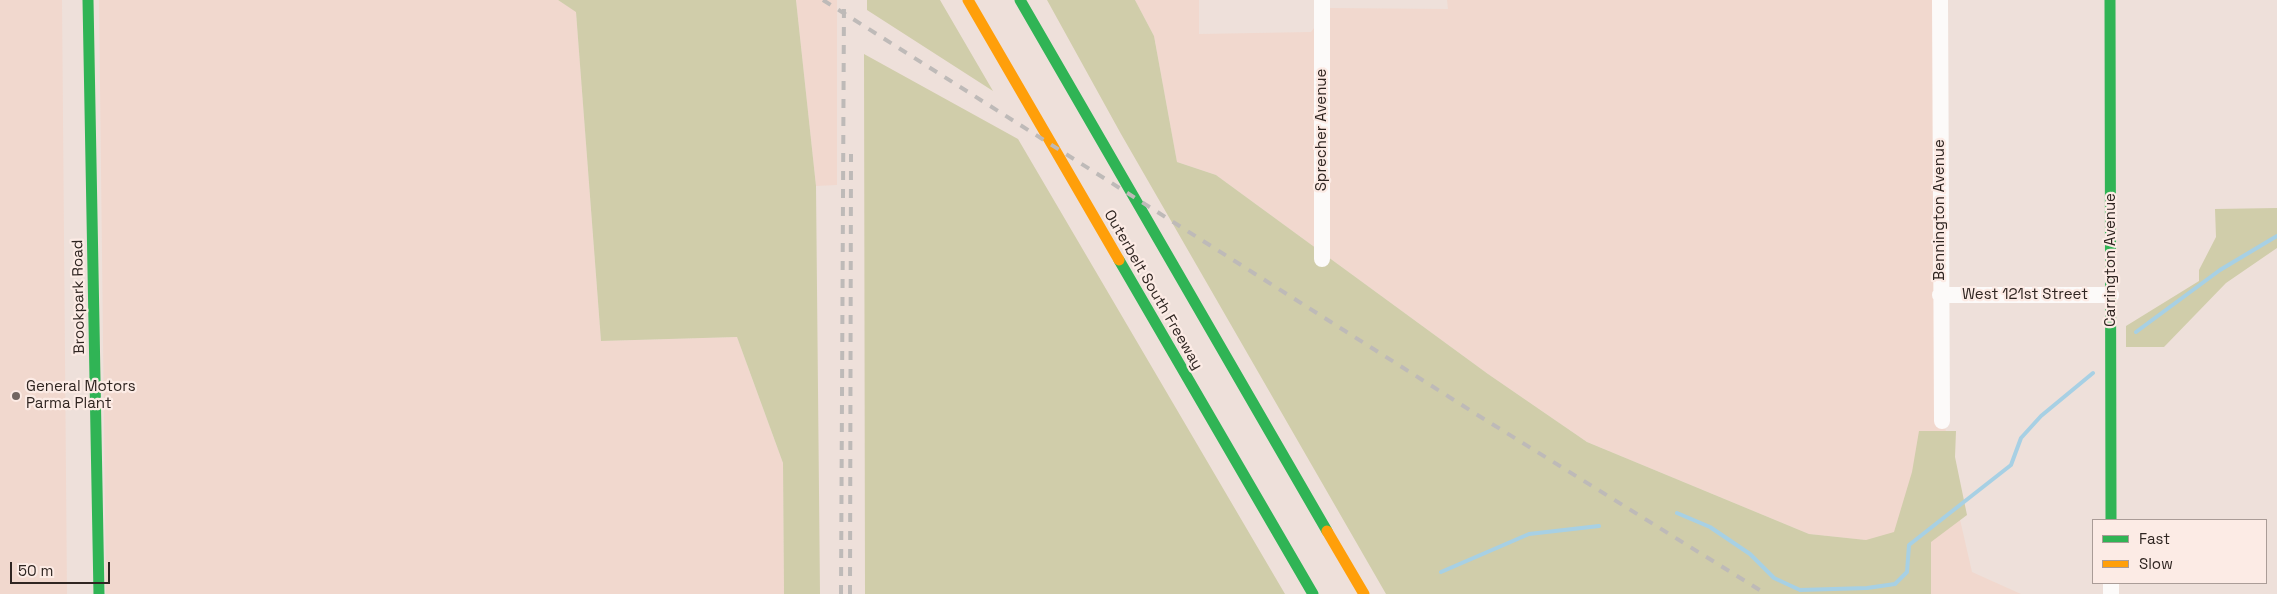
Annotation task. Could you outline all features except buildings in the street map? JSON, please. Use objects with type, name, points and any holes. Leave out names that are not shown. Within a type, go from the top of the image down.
[{"type":"main road","name":"Brookpark Road","points":[[88,0],[99,594]]},
{"type":"main road","name":"Outerbelt South Freeway","points":[[968,0],[1313,594]]},
{"type":"main road","name":"Outerbelt South Freeway","points":[[1020,0],[1364,594]]},
{"type":"main road","name":"Carrington Avenue","points":[[2110,0],[2111,519]]},
{"type":"street","name":"Sprecher Avenue","points":[[1322,0],[1322,259]]},
{"type":"street","name":"Bennington Avenue","points":[[1940,0],[1942,421]]},
{"type":"street","name":"West 121st Street","points":[[1940,295],[2111,295]]},
{"type":"shaded area","points":[[0,0],[62,0],[67,594],[0,594]]},
{"type":"shaded area","points":[[99,0],[558,0],[576,11],[601,341],[737,337],[783,463],[784,594],[106,594]]},
{"type":"shaded area","points":[[558,0],[796,0],[816,186],[820,594],[784,594],[783,463],[737,337],[601,341],[576,12]]},
{"type":"shaded area","points":[[796,0],[837,0],[837,185],[816,186]]},
{"type":"shaded area","points":[[867,0],[940,0],[993,91],[867,10]]},
{"type":"shaded area","points":[[1047,0],[1135,0],[1154,36],[1177,162],[1216,175],[1488,374],[1587,442],[1809,534],[1866,540],[1894,532],[1912,472],[1919,431],[1956,431],[1955,457],[1967,515],[1931,542],[1931,594],[1386,594],[1121,134]]},
{"type":"shaded area","points":[[1135,0],[1199,0],[1199,34],[1311,32],[1329,8],[1448,9],[1447,0],[1936,0],[1942,404],[1956,502],[1972,572],[2021,594],[1859,594],[1865,540],[1809,534],[1587,442],[1488,374],[1216,175],[1177,162],[1154,36]]},
{"type":"shaded area","points":[[864,54],[1018,139],[1285,594],[865,594]]},
{"type":"shaded area","points":[[2277,208],[2277,248],[2226,283],[2164,347],[2126,347],[2126,326],[2199,281],[2199,270],[2216,237],[2215,209]]},
{"type":"waterway","points":[[2136,332],[2220,270],[2277,236]]},
{"type":"waterway","points":[[1677,513],[1710,527],[1750,554],[1774,578],[1800,590],[1867,588],[1895,584],[1907,572],[1909,545],[2011,465],[2021,438],[2041,416],[2093,373]]},
{"type":"waterway","points":[[1441,572],[1529,534],[1599,526]]},
{"type":"railway","points":[[823,0],[1476,414],[1766,594]]},
{"type":"railway","points":[[841,594],[844,0]]},
{"type":"railway","points":[[850,594],[851,154]]},
{"type":"traffic: fast","points":[[88,0],[99,594]]},
{"type":"traffic: fast","points":[[1020,0],[1327,531]]},
{"type":"traffic: fast","points":[[2110,0],[2111,519]]},
{"type":"traffic: fast","points":[[1119,260],[1313,594]]},
{"type":"traffic: slow","points":[[968,0],[1119,260]]},
{"type":"traffic: slow","points":[[1327,531],[1364,594]]},
{"type":"place","name":"General Motors Parma Plant","points":[[16,396]]}]
